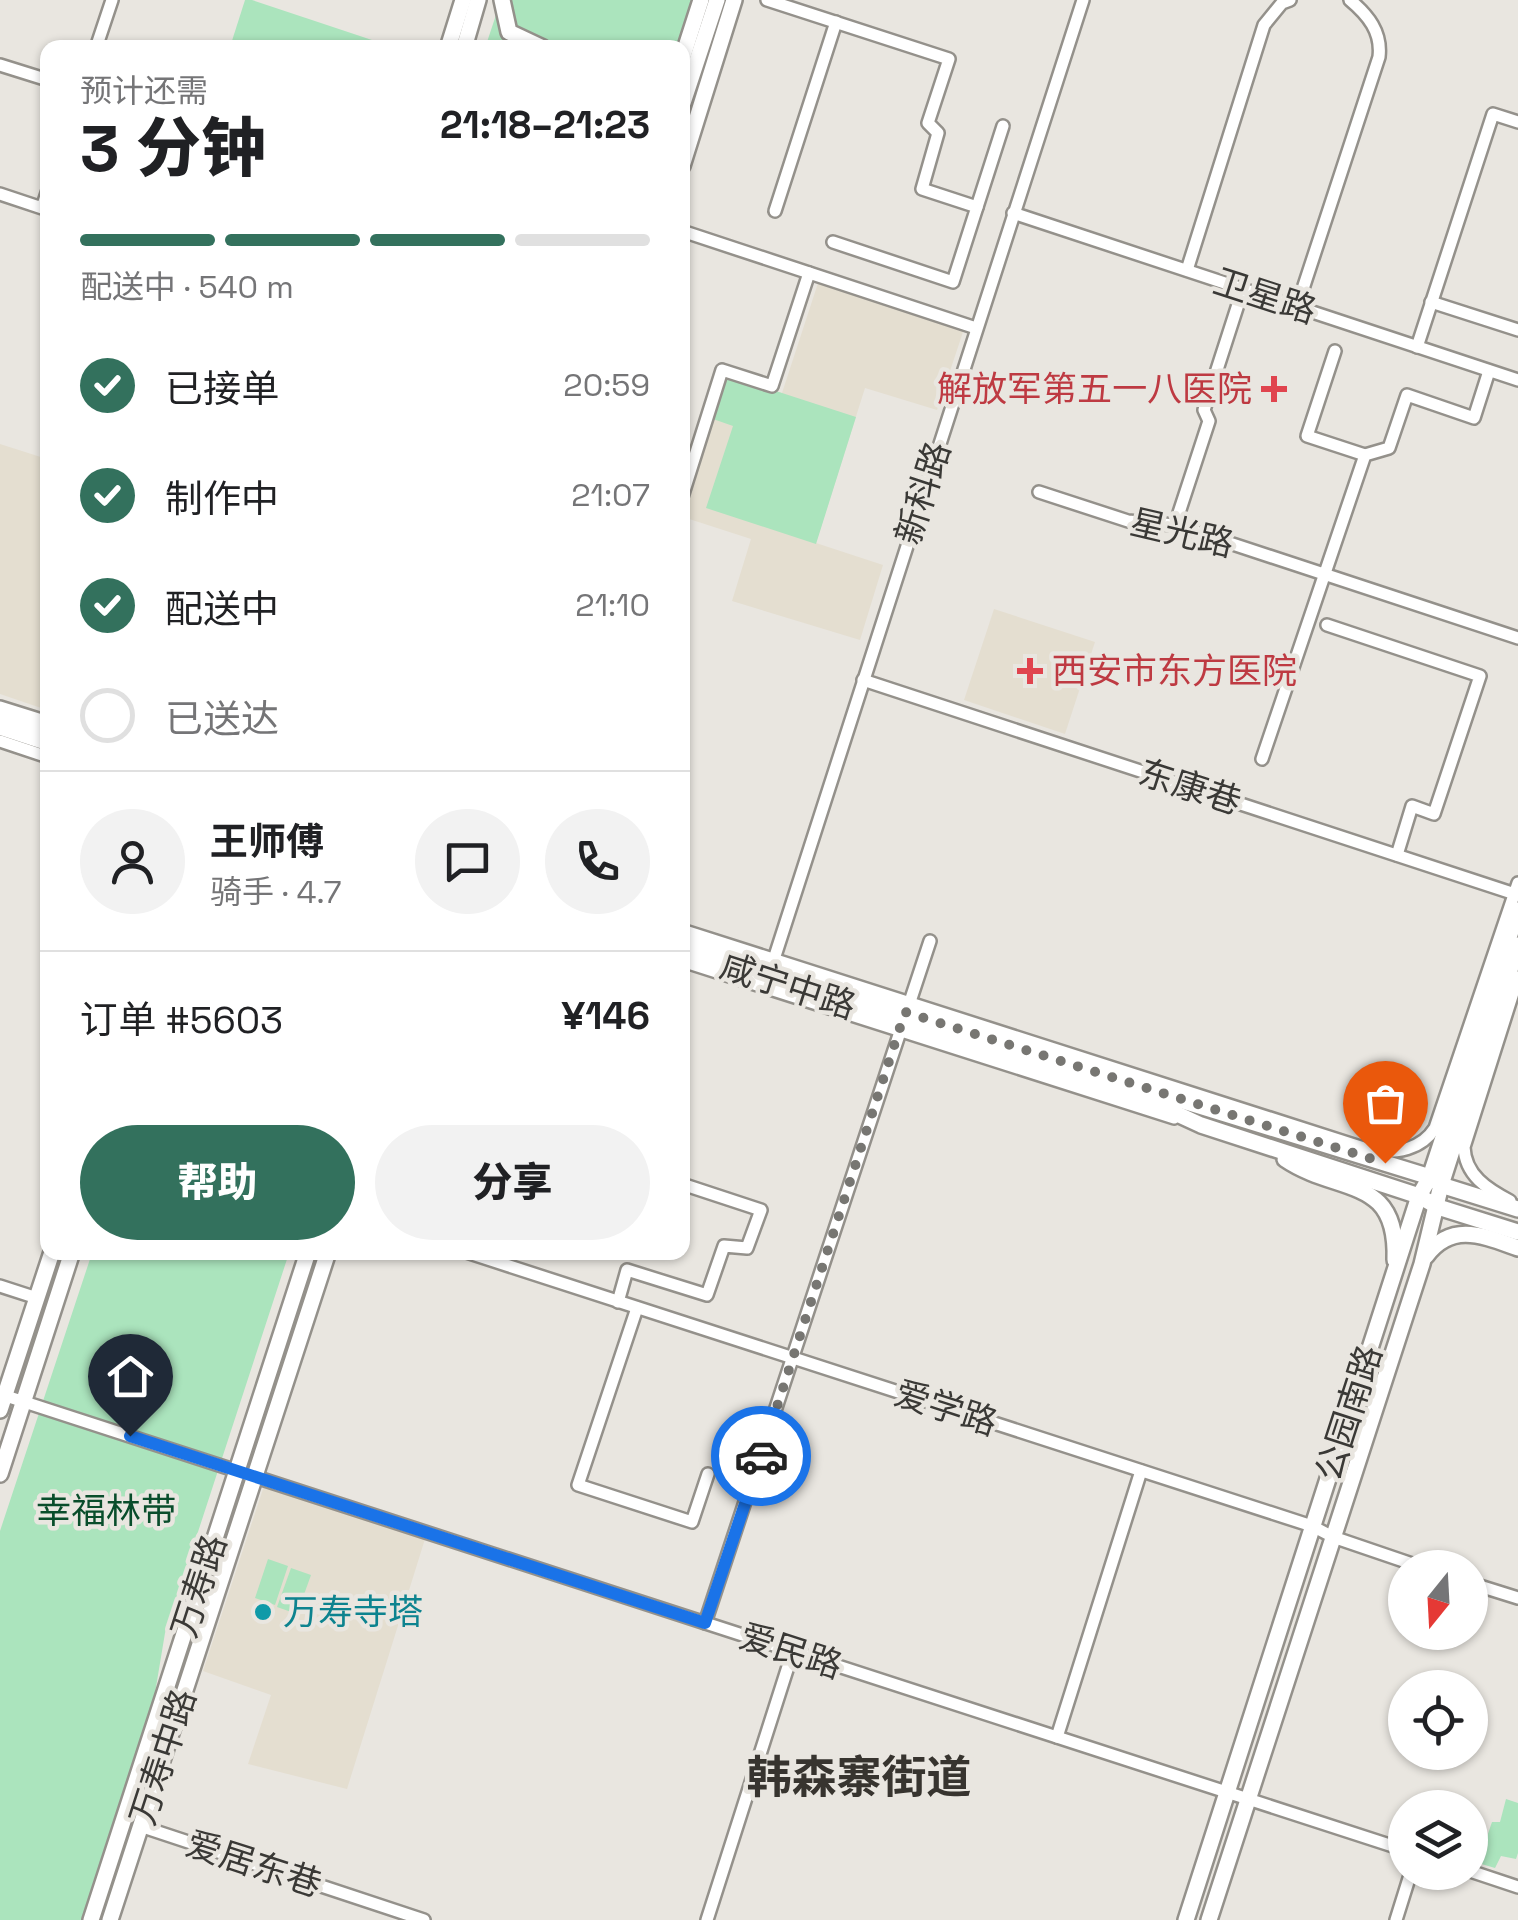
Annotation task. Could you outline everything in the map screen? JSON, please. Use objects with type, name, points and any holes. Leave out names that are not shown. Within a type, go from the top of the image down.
[{"type":"main road","points":[[450,40],[463,0]]},
{"type":"main road","points":[[466,40],[478,0]]},
{"type":"main road","points":[[502,0],[508,32],[525,40]]},
{"type":"main road","points":[[688,40],[701,0]]},
{"type":"main road","points":[[690,84],[717,0]]},
{"type":"main road","points":[[690,140],[734,0]]},
{"type":"main road","points":[[0,716],[40,728]]},
{"type":"main road","points":[[0,727],[40,740]]},
{"type":"main road","name":"公园南路","points":[[1209,1920],[1422,1264],[1438,1207],[1436,1181],[1517,895]]},
{"type":"main road","name":"咸宁中路","points":[[690,942],[769,973],[1150,1102],[1200,1125],[1518,1232]]},
{"type":"main road","name":"公园南路","points":[[1186,1920],[1419,1196],[1436,1181],[1518,945]]},
{"type":"main road","name":"咸宁中路","points":[[690,954],[769,973]]},
{"type":"main road","name":"咸宁中路","points":[[904,1017],[1518,1207]]},
{"type":"main road","points":[[1264,1146],[1303,1171],[1366,1193],[1380,1202],[1392,1228],[1394,1274]]},
{"type":"main road","points":[[1422,1264],[1434,1246],[1457,1233],[1480,1235],[1518,1248]]},
{"type":"main road","points":[[3,1403],[49,1260]]},
{"type":"main road","points":[[0,1474],[69,1260]]},
{"type":"main road","name":"万寿路","points":[[92,1920],[305,1260]]},
{"type":"main road","name":"万寿中路","points":[[110,1920],[325,1260]]},
{"type":"main road","points":[[247,1440],[290,1364]]},
{"type":"street","points":[[99,40],[112,0]]},
{"type":"street","points":[[767,0],[949,59],[928,122],[938,134],[922,188],[977,208]]},
{"type":"street","name":"新科路","points":[[769,973],[1083,0]]},
{"type":"street","points":[[1187,270],[1264,25],[1282,3],[1290,0]]},
{"type":"street","points":[[1297,307],[1379,57],[1380,43],[1369,18],[1350,0]]},
{"type":"street","points":[[775,211],[836,22]]},
{"type":"street","points":[[0,65],[40,78]]},
{"type":"street","points":[[1417,347],[1493,114],[1518,122]]},
{"type":"street","points":[[833,242],[953,282],[1002,126]]},
{"type":"street","points":[[0,194],[40,207]]},
{"type":"street","name":"卫星路","points":[[1013,213],[1518,380]]},
{"type":"street","points":[[690,234],[976,328]]},
{"type":"street","points":[[690,472],[722,370],[772,386],[809,273]]},
{"type":"street","points":[[1175,525],[1209,420],[1204,410],[1243,289]]},
{"type":"street","points":[[1432,302],[1518,330]]},
{"type":"street","points":[[1335,351],[1307,436],[1365,455],[1390,448],[1408,395],[1474,418],[1489,371]]},
{"type":"street","points":[[1262,759],[1365,455]]},
{"type":"street","name":"星光路","points":[[1039,492],[1128,522],[1175,525],[1518,638]]},
{"type":"street","points":[[1326,626],[1480,676],[1434,814],[1412,806],[1396,855]]},
{"type":"street","name":"东康巷","points":[[863,680],[1517,895]]},
{"type":"street","points":[[0,707],[40,720]]},
{"type":"street","points":[[0,742],[40,754]]},
{"type":"street","points":[[904,1017],[1370,1150],[1392,1152],[1414,1147],[1436,1128],[1517,895]]},
{"type":"street","points":[[690,934],[769,973]]},
{"type":"street","points":[[705,1623],[930,941]]},
{"type":"street","points":[[690,961],[769,973]]},
{"type":"street","points":[[1518,978],[1464,1147],[1467,1164],[1478,1181],[1518,1207]]},
{"type":"street","points":[[1370,1150],[1385,1163]]},
{"type":"street","points":[[618,1302],[628,1270],[706,1295],[724,1246],[747,1248],[760,1210],[690,1187]]},
{"type":"street","name":"爱学路","points":[[509,1260],[618,1302],[1312,1526],[1388,1556]]},
{"type":"street","points":[[0,1286],[37,1298]]},
{"type":"street","points":[[637,1308],[578,1484],[692,1522],[708,1474]]},
{"type":"street","name":"爱民路","points":[[3,1403],[24,1401],[1388,1845]]},
{"type":"street","points":[[1057,1737],[1140,1472]]},
{"type":"street","points":[[1488,1589],[1518,1598]]},
{"type":"street","points":[[707,1920],[792,1651]]},
{"type":"street","name":"爱居东巷","points":[[140,1826],[424,1920]]},
{"type":"street","points":[[1488,1877],[1518,1887]]},
{"type":"street","points":[[1396,1920],[1405,1890]]},
{"type":"shaded area","points":[[819,280],[964,329],[937,410],[865,388],[816,543],[883,565],[860,640],[732,601],[751,539],[690,519],[690,494],[727,375],[782,393]]},
{"type":"shaded area","points":[[0,444],[40,457],[40,708],[0,694]]},
{"type":"shaded area","name":"西安市东方医院","points":[[994,609],[1095,642],[1065,734],[964,700]]},
{"type":"shaded area","points":[[264,1486],[425,1539],[347,1789],[248,1764],[271,1695],[203,1671]]},
{"type":"green space","points":[[245,0],[252,0],[372,40],[232,40]]},
{"type":"green space","points":[[501,0],[703,0],[686,40],[488,40]]},
{"type":"green space","points":[[727,375],[856,417],[816,544],[706,508],[733,426],[713,419]]},
{"type":"green space","name":"幸福林带","points":[[90,1260],[287,1260],[165,1633],[154,1699],[82,1920],[0,1920],[0,1531]]},
{"type":"green space","points":[[268,1559],[288,1566],[275,1605],[255,1598]]},
{"type":"green space","points":[[291,1568],[311,1575],[297,1614],[277,1607]]},
{"type":"green space","points":[[1506,1799],[1518,1803],[1516,1859],[1501,1856],[1495,1868],[1488,1866],[1488,1834],[1492,1822],[1500,1822]]},
{"type":"way so far","points":[[761,1456],[905,1012],[1385,1163]]},
{"type":"place","name":"解放军第五一八医院","points":[[1274,389]]},
{"type":"place","name":"西安市东方医院","points":[[1030,671]]},
{"type":"place","name":"万寿寺塔","points":[[263,1612]]},
{"type":"district","name":"韩森寨街道","points":[[859,1777]]},
{"type":"route","points":[[130,1436],[705,1623],[761,1456]]}]
